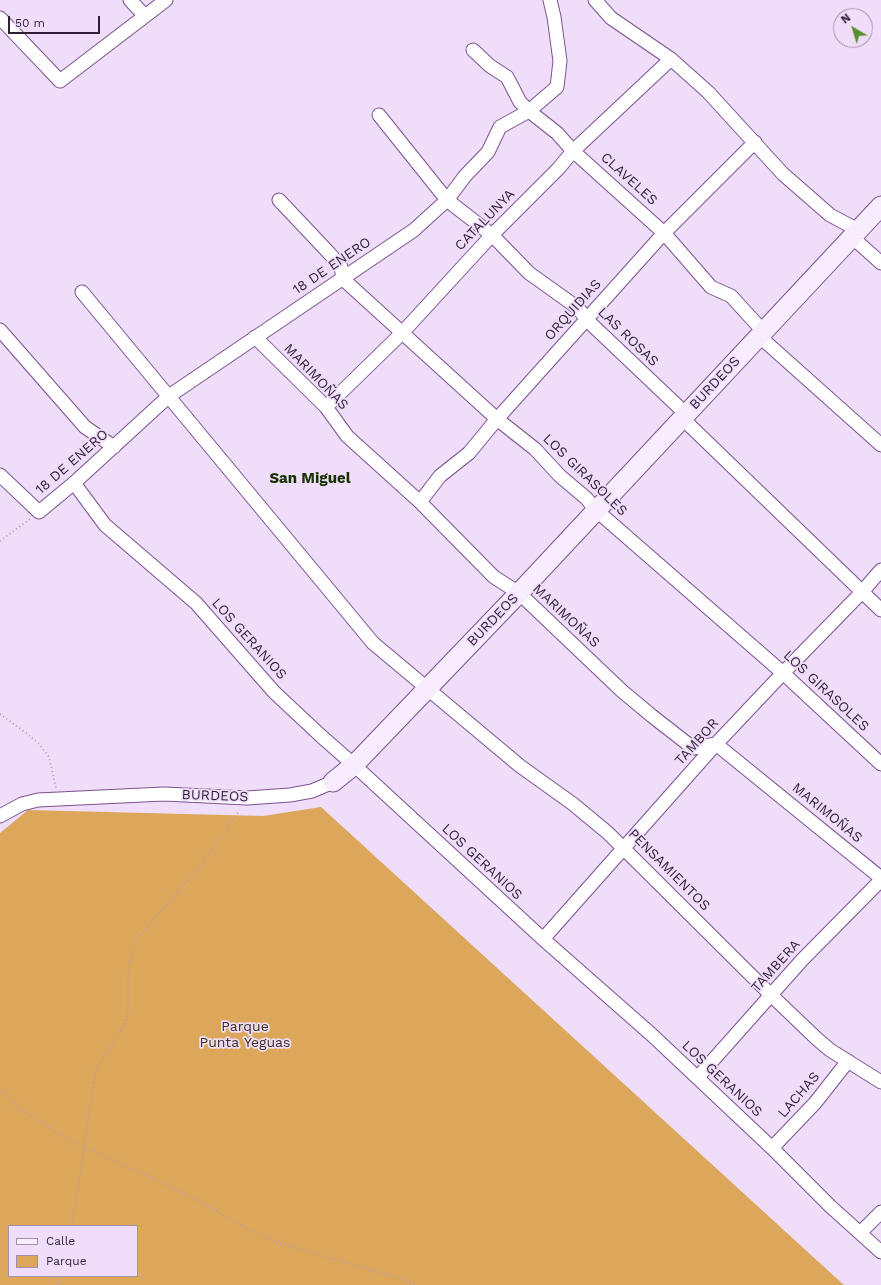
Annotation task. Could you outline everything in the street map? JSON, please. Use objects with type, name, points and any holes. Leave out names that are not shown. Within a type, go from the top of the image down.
[{"type":"street","points":[[130,0],[145,16]]},
{"type":"street","points":[[0,18],[60,81],[166,0]]},
{"type":"street","name":"18 DE ENERO","points":[[39,512],[74,483],[169,396],[414,230],[447,200],[465,176],[488,152],[500,127],[529,111],[557,87],[560,61],[550,0]]},
{"type":"street","points":[[595,0],[611,18],[671,59],[708,92],[783,174],[830,215],[855,234],[881,263]]},
{"type":"street","name":"CLAVELES","points":[[473,50],[490,66],[507,77],[520,102],[529,111],[557,133],[573,151],[664,232],[711,287],[732,296],[761,334],[881,445]]},
{"type":"street","name":"CATALUNYA","points":[[326,407],[402,333],[492,235],[558,170],[573,151],[671,59]]},
{"type":"street","name":"LAS ROSAS","points":[[379,115],[447,200],[492,235],[529,274],[578,308],[587,320],[881,610]]},
{"type":"street","name":"ORQUIDIAS","points":[[420,502],[440,476],[469,453],[497,419],[664,232],[755,142]]},
{"type":"street","name":"LOS GIRASOLES","points":[[279,200],[330,254],[340,267],[343,279],[497,419],[535,449],[560,476],[586,498],[596,510],[783,673],[881,764]]},
{"type":"street","name":"BURDEOS","points":[[0,816],[22,804],[38,800],[164,794],[247,798],[312,791],[333,782],[354,765],[519,593],[881,206]]},
{"type":"street","name":"PENSAMIENTOS","points":[[82,292],[373,643],[428,687],[520,766],[578,808],[624,848],[817,1039],[881,1082]]},
{"type":"street","points":[[0,330],[86,426],[114,447]]},
{"type":"street","name":"MARIMOÑAS","points":[[255,337],[326,407],[347,436],[420,502],[494,577],[519,593],[622,691],[670,732],[693,748],[716,744],[881,879]]},
{"type":"street","points":[[0,475],[39,512]]},
{"type":"street","name":"LOS GERANIOS","points":[[74,483],[105,525],[196,603],[274,692],[543,940],[603,991],[698,1077],[830,1206],[881,1252]]},
{"type":"street","name":"TAMBOR","points":[[543,940],[716,744],[862,592],[881,570]]},
{"type":"street","name":"TAMBERA","points":[[698,1077],[802,960],[881,879]]},
{"type":"street","name":"LACHAS","points":[[772,1148],[815,1104],[848,1061]]},
{"type":"street","points":[[860,1233],[881,1212]]},
{"type":"path","points":[[0,541],[39,512]]},
{"type":"path","points":[[0,714],[39,744],[50,757],[55,778],[57,799]]},
{"type":"path","points":[[72,1225],[81,1163],[85,1147],[92,1086],[96,1069],[126,1021],[128,1011],[128,969],[136,940],[201,865],[226,831],[247,798]]},
{"type":"path","points":[[0,1091],[24,1111],[77,1144],[191,1197],[254,1232],[279,1243],[402,1279],[416,1285]]},
{"type":"green space","name":"Parque Punta Yeguas","points":[[321,807],[844,1285],[0,1285],[0,833],[28,810],[263,816]]},
{"type":"district","name":"San Miguel","points":[[310,479]]}]
